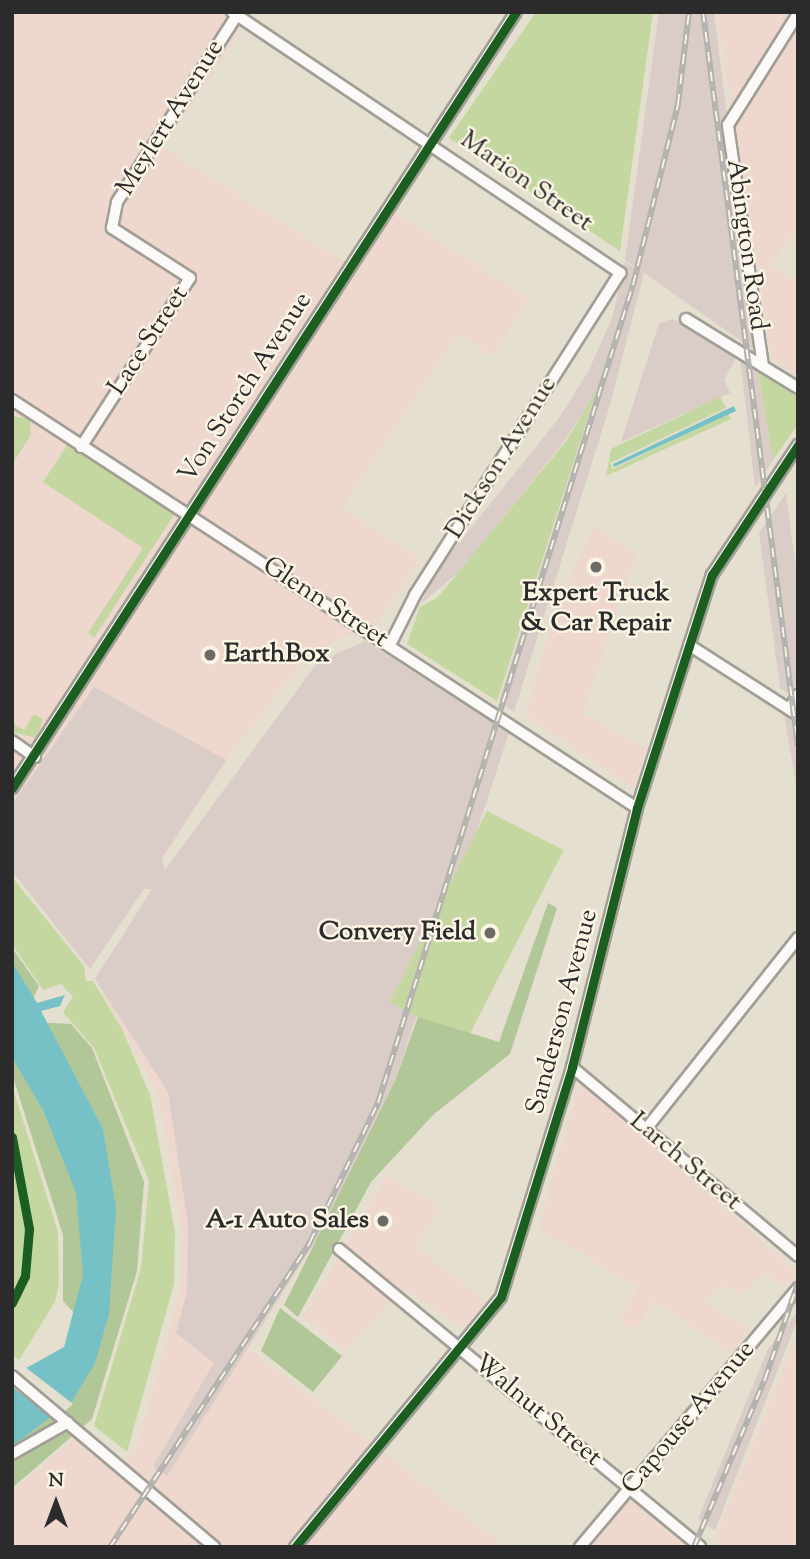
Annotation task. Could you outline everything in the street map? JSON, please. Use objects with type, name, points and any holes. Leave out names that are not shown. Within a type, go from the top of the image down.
[{"type":"street","name":"Marion Street","points":[[236,13],[431,142],[620,273]]},
{"type":"street","name":"Meylert Avenue","points":[[111,228],[117,202],[236,13]]},
{"type":"street","name":"Von Storch Avenue","points":[[12,788],[35,757],[189,513],[514,13]]},
{"type":"street","name":"Abington Road","points":[[763,366],[728,125],[798,14]]},
{"type":"street","name":"Lace Street","points":[[81,447],[190,278],[111,228]]},
{"type":"street","name":"Dickson Avenue","points":[[390,645],[415,595],[620,273]]},
{"type":"street","points":[[686,319],[798,388]]},
{"type":"street","name":"Glenn Street","points":[[12,400],[81,447],[189,513],[637,808]]},
{"type":"street","name":"Sanderson Avenue","points":[[295,1547],[462,1348],[510,1276],[572,1067],[637,808],[712,575],[798,445]]},
{"type":"street","points":[[689,645],[793,712],[798,695]]},
{"type":"street","points":[[12,741],[35,757]]},
{"type":"street","points":[[646,1129],[798,937]]},
{"type":"street","name":"Larch Street","points":[[572,1067],[798,1256]]},
{"type":"street","name":"Walnut Street","points":[[340,1249],[700,1547]]},
{"type":"street","name":"Capouse Avenue","points":[[580,1547],[798,1288]]},
{"type":"street","points":[[12,1377],[58,1412],[214,1547]]},
{"type":"street","points":[[12,1454],[68,1422]]},
{"type":"shaded area","points":[[12,12],[226,12],[222,19],[241,30],[163,147],[354,268],[392,211],[528,298],[494,356],[457,334],[342,508],[421,560],[376,625],[334,640],[291,677],[226,760],[160,864],[167,869],[317,663],[365,641],[232,1336],[506,1547],[12,1547],[12,1492],[75,1438],[118,1472],[137,1449],[181,1287],[182,1230],[158,1093],[95,979],[152,889],[144,889],[90,969],[12,871],[12,732],[22,738],[43,719],[24,730],[12,723],[12,463],[31,435],[12,416]],"holes":[[[173,515],[94,638],[88,632]]]},
{"type":"shaded area","points":[[659,12],[714,12],[757,352],[644,273],[610,405],[514,712],[499,701],[598,388],[566,439],[462,569],[420,605],[438,569],[559,418],[589,370],[612,318],[625,262],[643,273],[625,260]]},
{"type":"shaded area","points":[[717,12],[798,12],[798,225],[771,265],[798,282],[798,376],[772,359]]},
{"type":"shaded area","points":[[673,319],[737,356],[724,380],[730,393],[621,442],[659,323]]},
{"type":"shaded area","points":[[740,357],[758,370],[773,460],[755,488]]},
{"type":"shaded area","points":[[786,493],[798,585],[798,684],[787,693],[780,688],[759,533]]},
{"type":"shaded area","points":[[594,527],[636,554],[583,713],[646,749],[633,788],[526,715],[555,609]]},
{"type":"shaded area","points":[[365,641],[509,733],[395,1081],[318,1237],[167,1476],[153,1466],[214,1363],[176,1333],[187,1292],[188,1224],[168,1092],[95,979],[152,889],[144,889],[90,969],[12,871],[12,804],[94,687],[226,760],[162,858],[165,870],[317,663]]},
{"type":"shaded area","points":[[784,714],[798,724],[798,796]]},
{"type":"shaded area","points":[[580,1082],[797,1272],[785,1287],[764,1272],[743,1294],[722,1285],[705,1302],[750,1329],[731,1353],[654,1300],[635,1331],[619,1321],[639,1287],[538,1229]]},
{"type":"shaded area","points":[[388,1175],[441,1209],[416,1247],[487,1302],[463,1328],[403,1287],[345,1352],[303,1316]]},
{"type":"shaded area","points":[[798,1311],[795,1326],[715,1530],[698,1519],[768,1349]]},
{"type":"shaded area","points":[[797,1335],[798,1547],[724,1547],[715,1539]]},
{"type":"shaded area","points":[[630,1500],[685,1544],[684,1547],[592,1547]]},
{"type":"green space","points":[[536,12],[653,12],[620,251],[449,138]]},
{"type":"green space","points":[[758,370],[798,398],[798,424],[773,460]]},
{"type":"green space","points":[[598,386],[497,701],[407,644],[420,607],[438,597],[567,440]]},
{"type":"green space","points":[[720,397],[726,408],[610,463],[613,469],[728,414],[731,419],[606,476],[611,449]]},
{"type":"green space","points":[[12,416],[30,419],[31,435],[13,463]]},
{"type":"green space","points":[[68,444],[174,515],[94,638],[88,633],[143,548],[43,482]]},
{"type":"green space","points":[[34,714],[43,719],[37,738],[12,732],[12,723],[24,730]]},
{"type":"green space","name":"Convery Field","points":[[487,811],[564,850],[466,1042],[389,1003]]},
{"type":"green space","points":[[12,877],[84,966],[86,981],[93,981],[122,1029],[150,1095],[175,1232],[174,1284],[127,1452],[94,1426],[141,1268],[149,1181],[94,1048],[63,1012],[73,997],[61,984],[43,990],[12,944]]},
{"type":"green space","points":[[548,903],[557,908],[510,1054],[434,1114],[371,1182],[298,1317],[284,1305],[395,1081],[418,1017],[499,1042]]},
{"type":"green space","points":[[12,948],[39,986],[33,999],[12,983]]},
{"type":"green space","points":[[12,1021],[71,1024],[92,1048],[144,1182],[137,1271],[92,1419],[12,1488],[12,1430],[90,1330],[63,1301],[63,1235],[12,1074]]},
{"type":"green space","points":[[12,1085],[58,1232],[59,1283],[55,1302],[19,1360],[12,1355]]},
{"type":"green space","points":[[280,1308],[342,1356],[313,1392],[261,1351]]},
{"type":"water","points":[[734,406],[736,411],[614,467],[613,464]]},
{"type":"water","points":[[12,962],[37,1003],[65,995],[60,1006],[41,1011],[103,1129],[116,1208],[109,1314],[95,1363],[73,1400],[12,1446],[12,1376],[64,1347],[83,1275],[76,1193],[44,1112],[12,1057]]},
{"type":"pier","points":[[24,1366],[73,1404],[55,1420],[12,1387],[12,1372]]},
{"type":"railway","points":[[110,1547],[310,1242],[378,1103],[633,285],[678,104],[689,12]]},
{"type":"railway","points":[[703,12],[798,746]]},
{"type":"railway","points":[[694,1547],[765,1379],[798,1283]]},
{"type":"cycle path","points":[[12,788],[516,12]]},
{"type":"cycle path","points":[[295,1547],[501,1297],[572,1067],[637,808],[712,575],[798,445]]},
{"type":"cycle path","points":[[12,1137],[29,1229],[25,1276],[12,1303]]},
{"type":"place","name":"Expert Truck & Car Repair","points":[[596,567]]},
{"type":"place","name":"EarthBox","points":[[210,655]]},
{"type":"place","name":"Convery Field","points":[[490,933]]},
{"type":"place","name":"A-1 Auto Sales","points":[[383,1221]]}]
